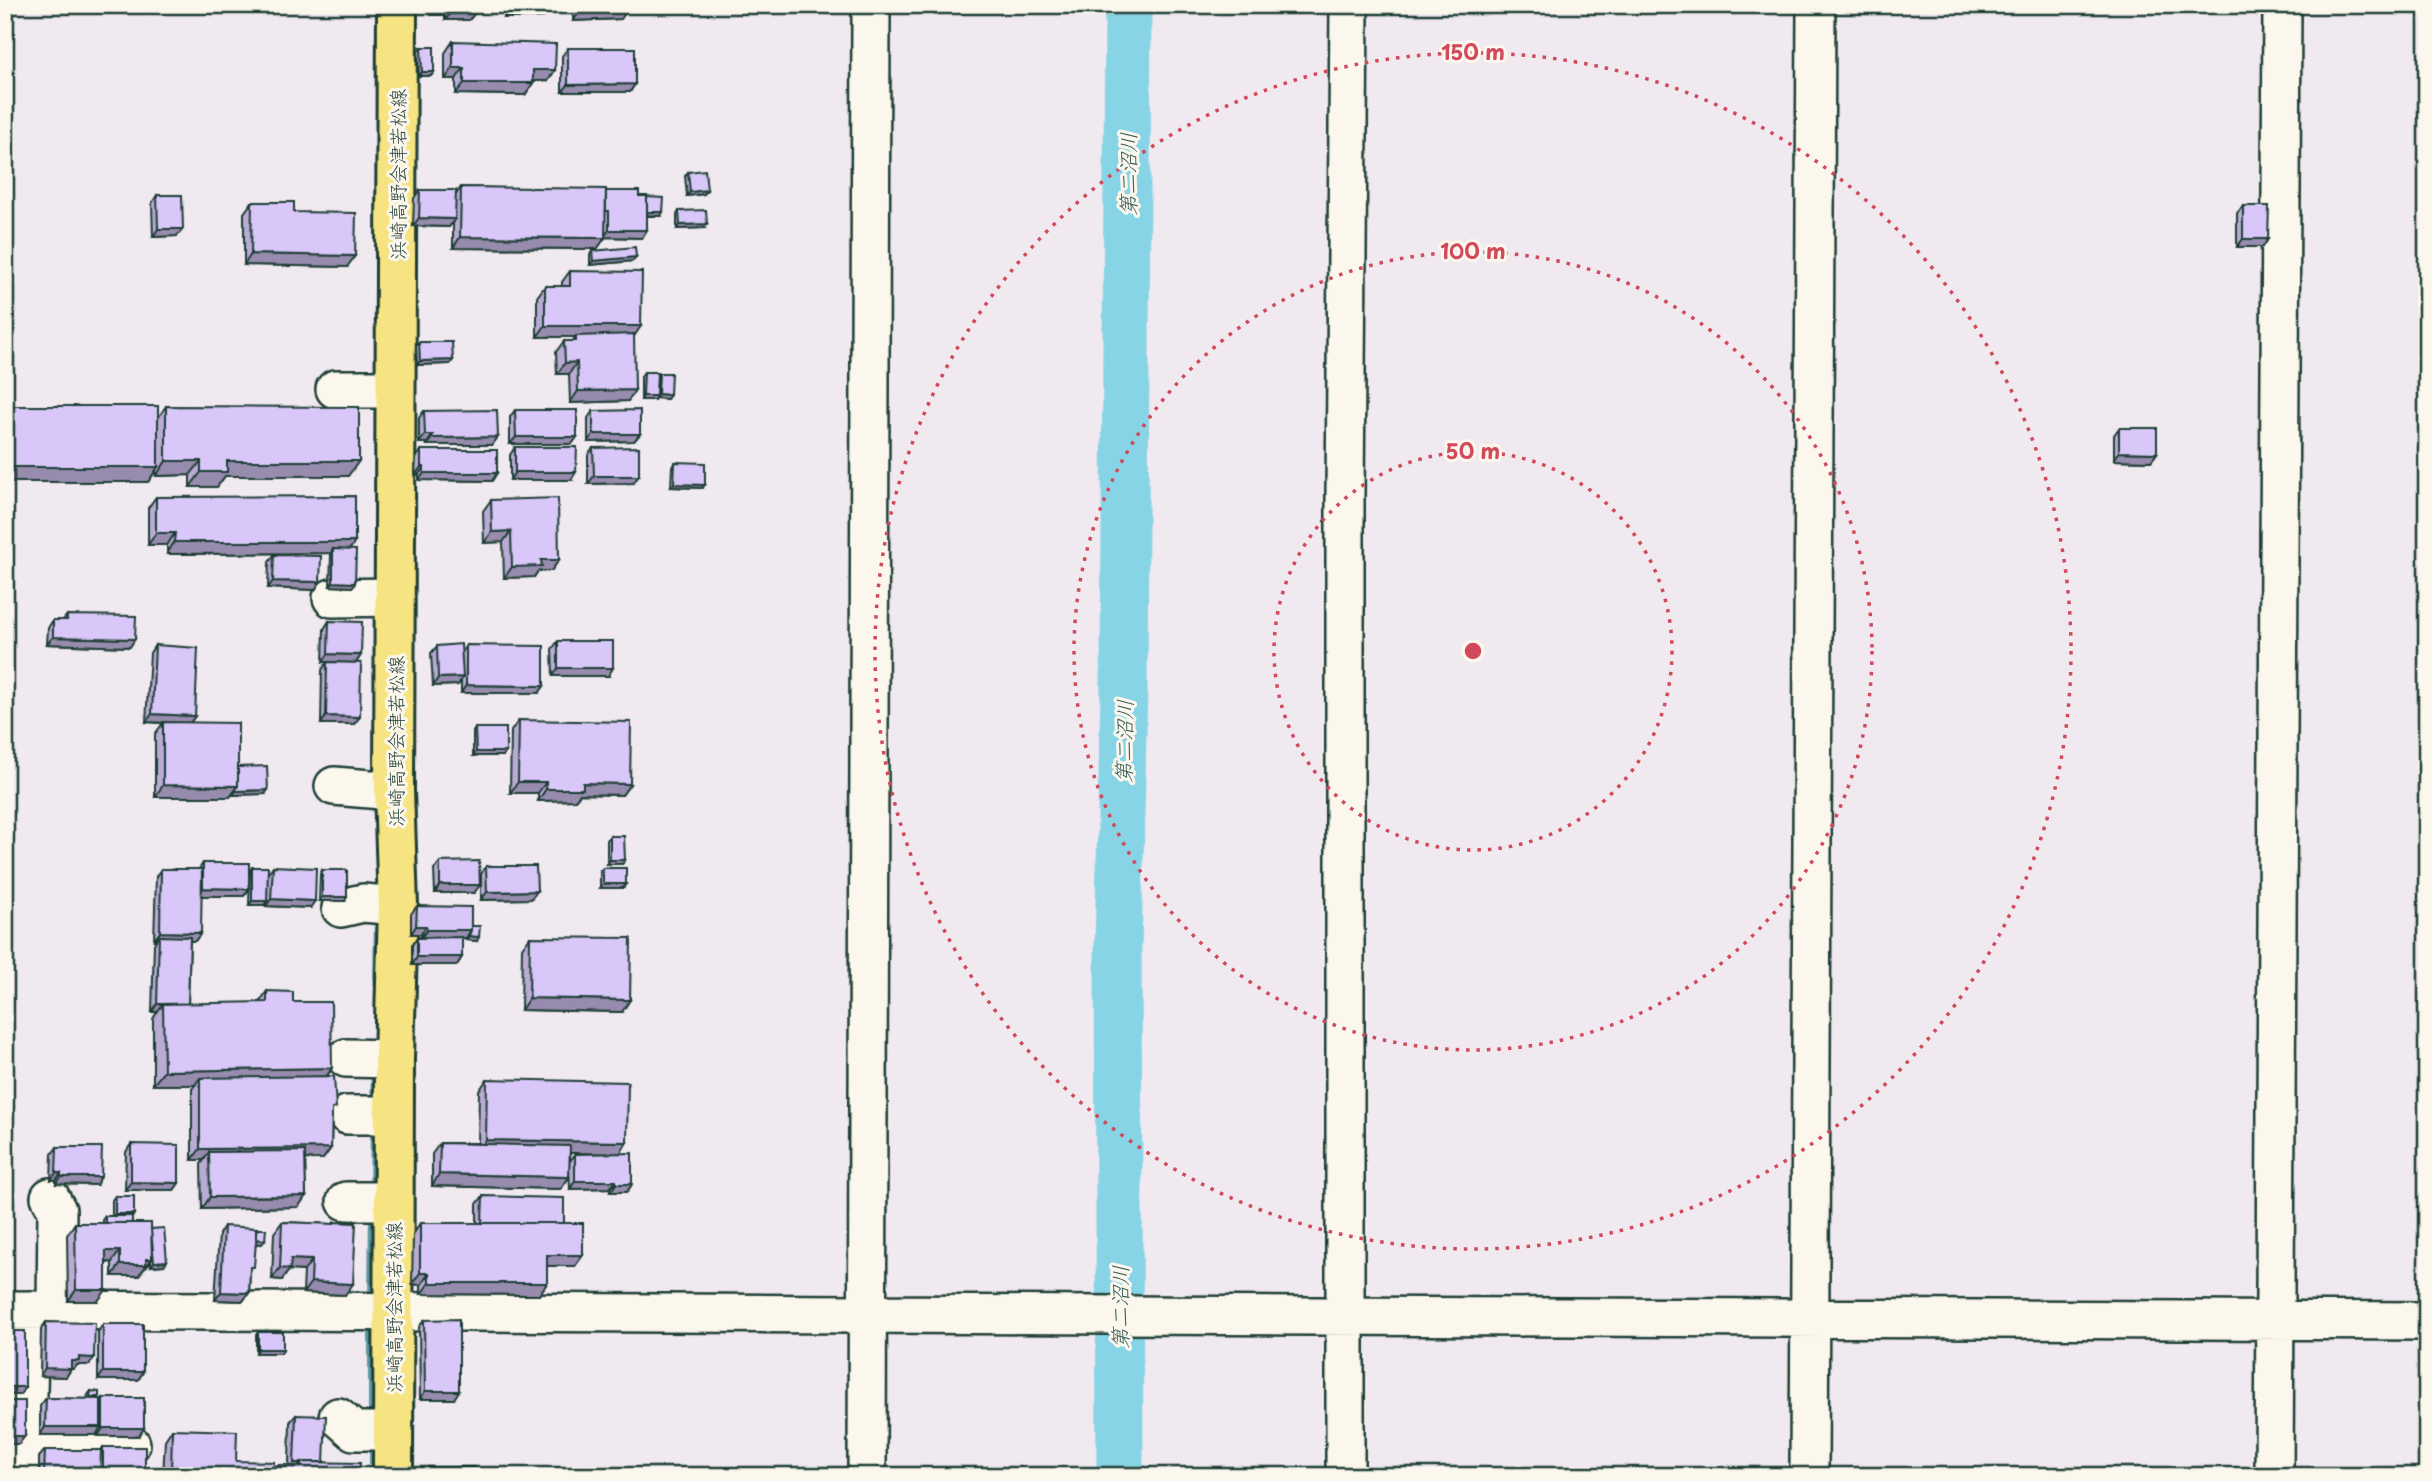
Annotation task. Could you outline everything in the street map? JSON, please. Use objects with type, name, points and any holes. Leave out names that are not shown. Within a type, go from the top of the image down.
[{"type":"main road","name":"浜崎高野会津若松線","points":[[393,1476],[393,1431],[366,1201],[367,906],[363,789],[394,597],[397,5]]},
{"type":"street","points":[[867,1476],[871,5]]},
{"type":"street","points":[[1345,1476],[1345,497],[1349,5]]},
{"type":"street","points":[[1809,1476],[1816,5]]},
{"type":"street","points":[[2274,1476],[2282,5]]},
{"type":"street","points":[[346,389],[396,389]]},
{"type":"street","points":[[344,597],[394,597]]},
{"type":"street","points":[[50,1197],[57,1210],[30,1310],[26,1459],[131,1444]]},
{"type":"street","points":[[30,1310],[2427,1321]]},
{"type":"street","points":[[346,1424],[393,1431]]},
{"type":"building","points":[[436,5],[475,5],[475,13],[451,13],[451,7]]},
{"type":"building","points":[[509,5],[549,5],[549,9],[509,10]]},
{"type":"building","points":[[578,5],[626,5],[626,11],[579,13]]},
{"type":"building","points":[[453,41],[556,44],[555,70],[533,70],[533,83],[464,83],[464,68],[453,68]]},
{"type":"building","points":[[421,47],[434,47],[434,72],[422,72]]},
{"type":"building","points":[[568,48],[635,48],[635,84],[568,85]]},
{"type":"building","points":[[705,170],[707,190],[690,192],[688,172]]},
{"type":"building","points":[[461,187],[606,189],[605,238],[460,237]]},
{"type":"building","points":[[420,190],[456,190],[455,219],[419,218]]},
{"type":"building","points":[[606,191],[639,191],[639,196],[647,196],[647,230],[609,230]]},
{"type":"building","points":[[157,195],[182,195],[183,229],[158,229]]},
{"type":"building","points":[[647,197],[664,198],[663,212],[647,212]]},
{"type":"building","points":[[252,202],[294,202],[294,212],[356,213],[355,256],[251,254]]},
{"type":"building","points":[[2243,206],[2269,206],[2268,239],[2243,239]]},
{"type":"building","points":[[706,210],[707,224],[680,225],[679,211]]},
{"type":"building","points":[[635,247],[636,257],[593,261],[592,251]]},
{"type":"building","points":[[570,271],[642,272],[641,326],[545,326],[545,286],[570,286]]},
{"type":"building","points":[[634,334],[635,390],[578,391],[577,362],[565,363],[564,341],[576,341],[576,336]]},
{"type":"building","points":[[419,342],[452,342],[453,360],[420,361]]},
{"type":"building","points":[[644,372],[657,372],[656,396],[643,396]]},
{"type":"building","points":[[659,373],[671,373],[670,395],[658,394]]},
{"type":"building","points":[[5,406],[158,406],[158,467],[5,467]]},
{"type":"building","points":[[166,406],[359,407],[359,461],[227,461],[227,472],[201,472],[201,461],[166,461]]},
{"type":"building","points":[[497,410],[498,437],[432,438],[433,435],[425,435],[424,411]]},
{"type":"building","points":[[515,410],[577,410],[577,437],[516,437]]},
{"type":"building","points":[[640,410],[640,434],[593,434],[593,411]]},
{"type":"building","points":[[2119,428],[2157,428],[2157,453],[2119,452]]},
{"type":"building","points":[[515,447],[577,447],[576,472],[515,472]]},
{"type":"building","points":[[639,447],[639,476],[594,476],[593,448]]},
{"type":"building","points":[[421,450],[497,450],[497,473],[424,473],[424,467],[421,467]]},
{"type":"building","points":[[675,462],[705,463],[705,485],[674,484]]},
{"type":"building","points":[[355,496],[355,542],[174,542],[175,533],[156,533],[156,497]]},
{"type":"building","points":[[558,498],[559,560],[541,560],[542,566],[512,567],[511,531],[492,532],[491,500]]},
{"type":"building","points":[[333,549],[356,550],[355,583],[333,582]]},
{"type":"building","points":[[274,555],[321,556],[320,582],[273,581]]},
{"type":"building","points":[[67,615],[136,616],[135,639],[53,637],[53,620],[67,620]]},
{"type":"building","points":[[329,621],[362,622],[361,655],[328,654]]},
{"type":"building","points":[[558,641],[613,641],[613,668],[558,668]]},
{"type":"building","points":[[461,644],[463,677],[438,678],[437,646]]},
{"type":"building","points":[[155,645],[198,648],[195,716],[152,714]]},
{"type":"building","points":[[466,645],[544,646],[544,686],[466,685]]},
{"type":"building","points":[[327,662],[361,663],[360,717],[326,716]]},
{"type":"building","points":[[519,720],[631,722],[630,784],[583,783],[583,789],[546,789],[546,782],[518,782]]},
{"type":"building","points":[[163,722],[238,723],[238,786],[163,785]]},
{"type":"building","points":[[475,728],[506,728],[506,752],[476,752]]},
{"type":"building","points":[[267,766],[268,790],[236,791],[238,767]]},
{"type":"building","points":[[610,836],[624,836],[625,860],[610,860]]},
{"type":"building","points":[[479,861],[480,885],[440,885],[440,862]]},
{"type":"building","points":[[203,863],[249,863],[249,889],[203,888]]},
{"type":"building","points":[[273,866],[316,868],[315,901],[271,899]]},
{"type":"building","points":[[486,866],[536,866],[537,891],[487,892]]},
{"type":"building","points":[[252,867],[268,867],[267,901],[252,901]]},
{"type":"building","points":[[603,868],[626,868],[626,884],[603,884]]},
{"type":"building","points":[[161,869],[202,869],[201,933],[160,932]]},
{"type":"building","points":[[322,870],[347,870],[347,897],[322,897]]},
{"type":"building","points":[[417,906],[471,907],[471,930],[427,930],[426,926],[416,926]]},
{"type":"building","points":[[471,926],[480,926],[479,937],[469,936]]},
{"type":"building","points":[[159,936],[190,937],[188,1004],[157,1004]]},
{"type":"building","points":[[462,937],[462,957],[417,957],[417,938]]},
{"type":"building","points":[[530,937],[631,938],[630,1000],[529,998]]},
{"type":"building","points":[[267,991],[293,992],[293,1002],[331,1002],[332,1068],[164,1071],[163,1004],[267,1002]]},
{"type":"building","points":[[334,1076],[336,1108],[332,1109],[331,1148],[200,1149],[200,1078]]},
{"type":"building","points":[[487,1079],[628,1082],[627,1142],[486,1140]]},
{"type":"building","points":[[440,1143],[570,1146],[569,1177],[439,1174]]},
{"type":"building","points":[[131,1144],[179,1145],[179,1183],[131,1182]]},
{"type":"building","points":[[57,1147],[102,1147],[101,1177],[61,1177],[61,1173],[56,1173]]},
{"type":"building","points":[[305,1151],[306,1196],[210,1197],[209,1152]]},
{"type":"building","points":[[632,1153],[632,1184],[616,1184],[616,1181],[575,1181],[575,1154]]},
{"type":"building","points":[[115,1196],[134,1196],[134,1214],[115,1214]]},
{"type":"building","points":[[483,1196],[564,1198],[564,1223],[482,1223]]},
{"type":"building","points":[[105,1216],[132,1216],[132,1223],[105,1223]]},
{"type":"building","points":[[282,1222],[356,1223],[353,1284],[311,1282],[312,1260],[291,1259],[290,1269],[280,1268]]},
{"type":"building","points":[[75,1223],[151,1223],[152,1259],[146,1259],[146,1265],[120,1265],[120,1251],[106,1251],[106,1290],[76,1290]]},
{"type":"building","points":[[420,1223],[583,1223],[583,1255],[547,1255],[547,1283],[429,1283],[429,1273],[420,1273]]},
{"type":"building","points":[[224,1226],[257,1228],[254,1267],[250,1267],[249,1293],[221,1292]]},
{"type":"building","points":[[164,1228],[167,1261],[154,1262],[151,1229]]},
{"type":"building","points":[[256,1229],[266,1229],[265,1240],[256,1239]]},
{"type":"building","points":[[459,1319],[459,1391],[425,1391],[424,1320]]},
{"type":"building","points":[[46,1322],[95,1323],[94,1358],[79,1357],[79,1361],[71,1361],[71,1369],[45,1368]]},
{"type":"building","points":[[103,1324],[143,1324],[143,1372],[103,1372]]},
{"type":"building","points":[[5,1331],[25,1331],[25,1387],[5,1387]]},
{"type":"building","points":[[258,1332],[283,1332],[283,1349],[258,1349]]},
{"type":"building","points":[[91,1391],[99,1392],[99,1397],[90,1397]]},
{"type":"building","points":[[46,1398],[101,1399],[101,1427],[45,1427]]},
{"type":"building","points":[[103,1398],[144,1398],[144,1428],[103,1428]]},
{"type":"building","points":[[5,1401],[25,1401],[25,1436],[5,1436]]},
{"type":"building","points":[[296,1415],[326,1416],[324,1462],[294,1463]]},
{"type":"building","points":[[172,1429],[237,1431],[236,1461],[274,1462],[273,1476],[171,1476]]},
{"type":"building","points":[[103,1447],[145,1447],[145,1476],[103,1476]]},
{"type":"building","points":[[45,1450],[101,1450],[100,1476],[44,1476]]},
{"type":"building","points":[[301,1462],[360,1463],[359,1476],[277,1476],[277,1465],[301,1466]]},
{"type":"building","points":[[428,1467],[475,1467],[475,1476],[428,1476]]},
{"type":"waterway","name":"第二沼川","points":[[1120,1476],[1118,949],[1124,688],[1128,5]]},
{"type":"waterway","points":[[377,983],[378,912]]},
{"type":"waterway","points":[[374,1105],[375,1069]]},
{"type":"waterway","points":[[373,1193],[374,1125]]},
{"type":"waterway","points":[[372,1301],[373,1209]]},
{"type":"waterway","points":[[372,1321],[372,1420]]},
{"type":"waterway","points":[[373,1440],[373,1476]]}]
